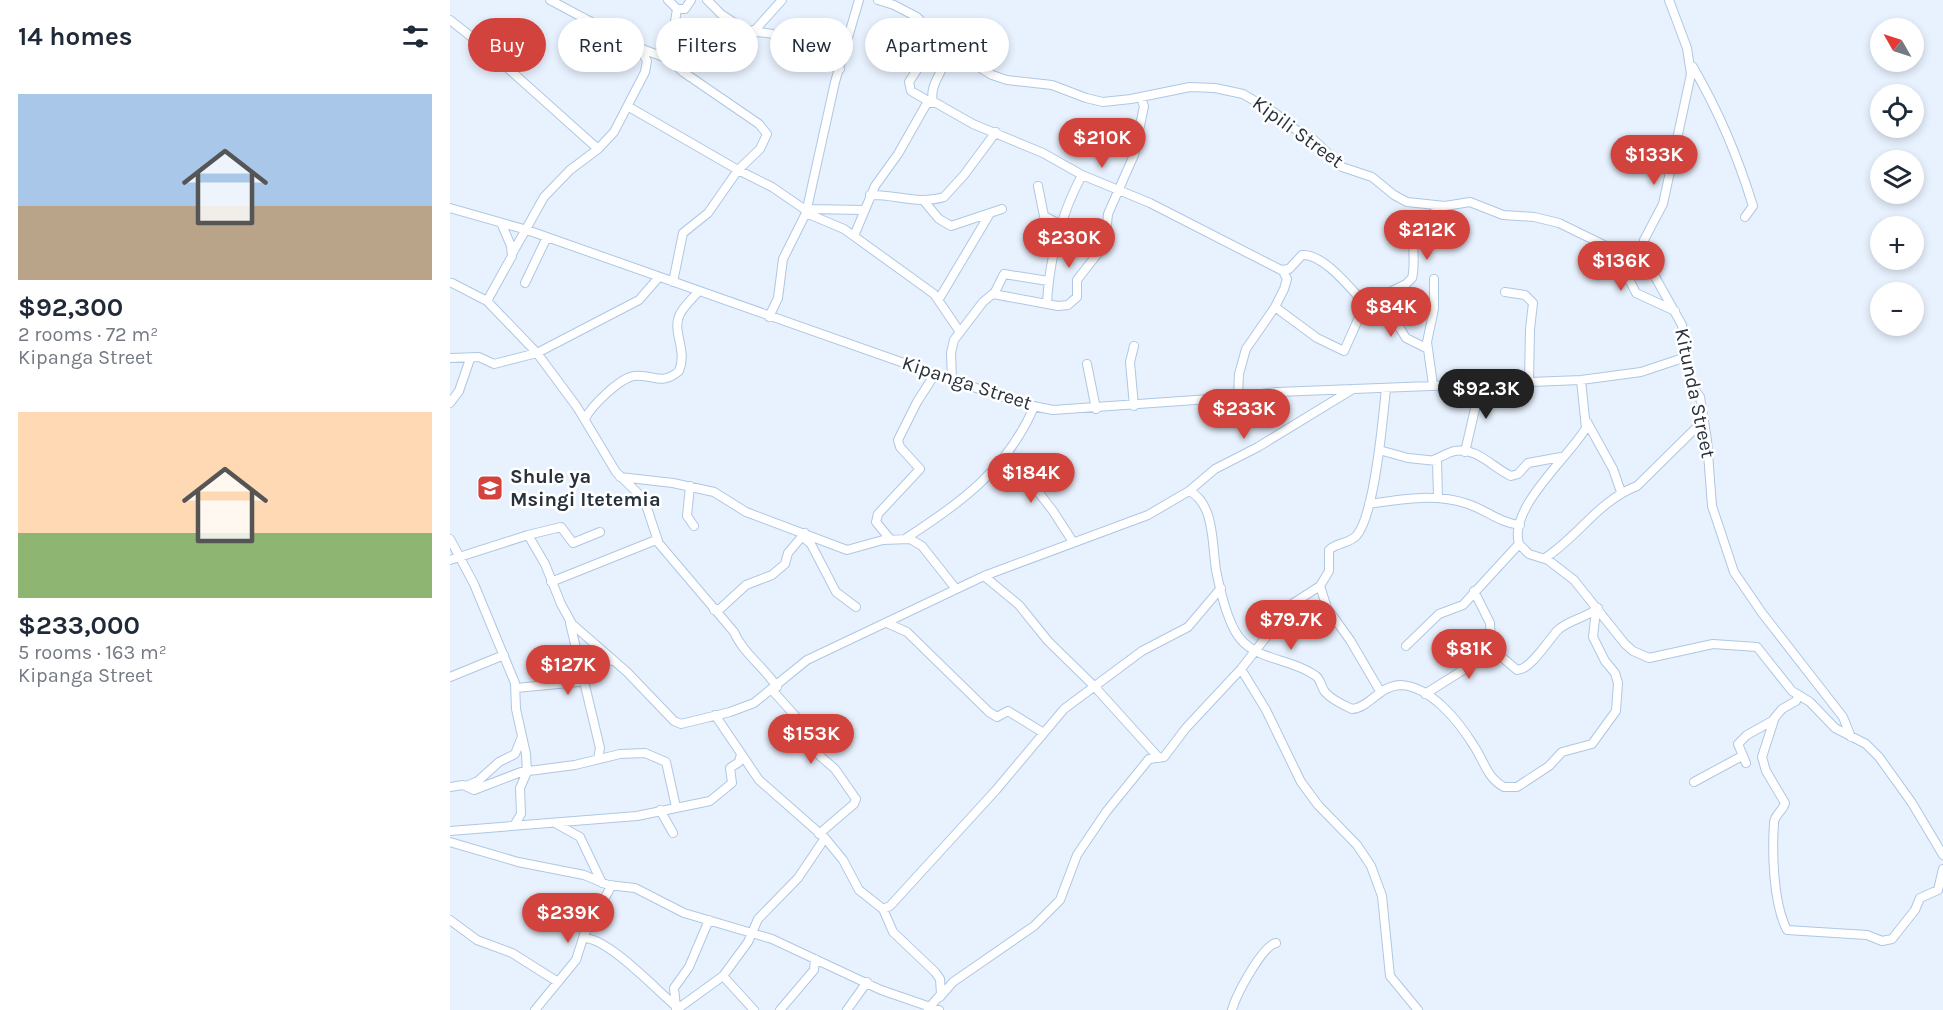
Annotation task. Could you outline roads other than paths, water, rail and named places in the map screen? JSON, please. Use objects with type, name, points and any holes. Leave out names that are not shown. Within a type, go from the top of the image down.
[{"type":"street","points":[[550,0],[584,18]]},
{"type":"street","points":[[668,0],[677,9],[685,9],[691,0]]},
{"type":"street","points":[[707,0],[729,18]]},
{"type":"street","points":[[758,26],[782,0]]},
{"type":"street","points":[[853,22],[859,0]]},
{"type":"street","name":"Kipili Street","points":[[878,0],[894,4],[918,18]]},
{"type":"street","name":"Kitunda Street","points":[[1669,0],[1690,64],[1689,87],[1672,152],[1663,204],[1643,243],[1654,275],[1682,325],[1691,385],[1700,397],[1712,475],[1712,506],[1734,572],[1762,613],[1843,717],[1851,737]]},
{"type":"street","points":[[676,18],[677,9]]},
{"type":"street","points":[[450,20],[483,46],[598,149]]},
{"type":"street","points":[[487,301],[544,197],[576,165],[610,139],[647,66],[644,53]]},
{"type":"street","points":[[1690,64],[1712,100],[1740,161],[1753,206],[1744,217]]},
{"type":"street","points":[[674,282],[683,233],[708,213],[738,170],[755,155],[767,132],[683,72]]},
{"type":"street","points":[[769,317],[778,298],[783,259],[807,211],[839,72]]},
{"type":"street","points":[[916,72],[909,82],[911,91],[931,102],[973,124],[1049,156],[1082,175],[1150,203],[1281,270],[1287,279],[1275,307],[1250,342],[1242,358],[1237,387],[1238,397]]},
{"type":"street","points":[[854,236],[870,195],[898,154],[921,111],[931,102],[931,90],[940,72]]},
{"type":"street","name":"Kipili Street","points":[[988,72],[1007,80],[1052,85],[1103,102],[1141,98],[1190,87],[1215,88],[1243,94],[1275,113],[1301,134],[1313,139],[1342,167],[1372,177],[1407,202],[1444,206],[1470,202],[1503,215],[1534,217],[1554,222],[1612,250],[1638,294],[1675,311]]},
{"type":"street","points":[[993,294],[1047,304],[1068,305],[1077,297],[1077,280],[1105,244],[1108,214],[1136,149],[1144,106],[1141,98]]},
{"type":"street","points":[[628,106],[738,170],[772,187],[807,211],[838,225],[939,299],[960,332]]},
{"type":"street","points":[[870,195],[891,194],[904,200],[923,200],[940,198],[948,194],[996,132]]},
{"type":"street","points":[[1047,304],[1048,280],[1061,225],[1082,175]]},
{"type":"street","points":[[1038,186],[1044,216],[1061,225]]},
{"type":"street","points":[[923,200],[947,225],[955,226],[1002,209]]},
{"type":"street","points":[[1275,307],[1317,338],[1342,352],[1345,350],[1365,304],[1406,284],[1412,278],[1414,230],[1421,219],[1437,213],[1444,206]]},
{"type":"street","name":"Kipanga Street","points":[[450,208],[548,237],[951,380],[1034,407],[1053,410],[1096,409],[1277,392],[1581,380],[1641,372],[1686,357]]},
{"type":"street","points":[[807,211],[865,210]]},
{"type":"street","points":[[939,299],[989,215]]},
{"type":"street","points":[[502,225],[512,254]]},
{"type":"street","points":[[525,283],[548,237]]},
{"type":"street","points":[[1281,270],[1289,269],[1302,255],[1307,255],[1334,272],[1365,304]]},
{"type":"street","points":[[951,380],[951,346],[982,302],[993,294],[1004,273],[1048,280]]},
{"type":"street","points":[[450,358],[479,357],[494,364],[537,353],[639,300],[659,277]]},
{"type":"street","points":[[1433,385],[1428,335],[1434,309],[1434,279]]},
{"type":"street","points":[[452,283],[487,301],[537,353],[585,419],[590,433],[620,477],[644,498],[657,541],[807,729],[820,756],[835,769],[856,799],[854,804],[822,836],[798,878],[758,919],[753,933],[723,976],[699,995],[677,1008]]},
{"type":"street","points":[[585,419],[603,397],[627,379],[636,376],[660,380],[679,371],[683,348],[677,322],[681,312],[698,292]]},
{"type":"street","points":[[1505,292],[1525,295],[1533,303],[1529,381]]},
{"type":"street","points":[[1374,299],[1396,322],[1406,338],[1428,348]]},
{"type":"street","points":[[1134,346],[1130,362],[1134,405]]},
{"type":"street","points":[[450,403],[459,391],[470,359]]},
{"type":"street","points":[[1087,364],[1096,409]]},
{"type":"street","points":[[890,539],[876,522],[878,514],[920,469],[900,447],[898,440],[917,402],[936,374]]},
{"type":"street","points":[[1581,380],[1587,422],[1613,469],[1621,492]]},
{"type":"street","points":[[1465,452],[1481,383]]},
{"type":"street","points":[[570,621],[614,660],[676,723],[681,724],[716,715],[754,703],[807,660],[889,624],[984,576],[1148,515],[1189,491],[1215,470],[1258,447],[1355,388]]},
{"type":"street","points":[[929,1008],[952,983],[1034,926],[1060,900],[1077,855],[1106,812],[1148,760],[1164,757],[1210,700],[1241,669],[1292,604],[1320,586],[1329,571],[1329,550],[1356,537],[1365,521],[1379,450],[1386,388]]},
{"type":"street","points":[[906,539],[980,486],[1024,430],[1034,407]]},
{"type":"street","points":[[1545,558],[1564,545],[1598,508],[1621,492],[1637,486],[1703,421]]},
{"type":"street","points":[[1406,646],[1438,614],[1463,605],[1519,544],[1520,525],[1528,503],[1562,457],[1578,440],[1587,422]]},
{"type":"street","points":[[1379,450],[1439,463],[1438,497]]},
{"type":"street","points":[[1433,460],[1453,451],[1465,452],[1486,459],[1511,476],[1518,474],[1528,463],[1562,457]]},
{"type":"street","points":[[1008,453],[1053,510],[1073,542]]},
{"type":"street","points":[[620,477],[690,486],[714,492],[746,512],[848,550],[890,539],[906,539],[922,546],[956,589]]},
{"type":"street","points":[[690,486],[687,516],[694,526]]},
{"type":"street","points":[[1189,491],[1198,496],[1203,504],[1213,537],[1221,588],[1235,630],[1245,646],[1255,652],[1299,667],[1317,677],[1325,692],[1352,710],[1380,691],[1402,685],[1425,694],[1459,726],[1496,782],[1504,787],[1517,788],[1549,766],[1562,752],[1592,744],[1616,711],[1618,683],[1615,673],[1605,661],[1593,637],[1597,609]]},
{"type":"street","points":[[1369,504],[1423,496],[1438,497],[1466,503],[1508,524],[1520,525]]},
{"type":"street","points":[[450,560],[561,527],[573,543],[600,532]]},
{"type":"street","points":[[528,535],[570,621],[600,748],[598,759]]},
{"type":"street","points":[[804,535],[836,592],[856,607]]},
{"type":"street","points":[[714,610],[721,608],[746,585],[772,575],[785,564],[788,553],[804,535]]},
{"type":"street","points":[[450,539],[460,556],[504,655],[516,688],[515,705],[526,772],[520,788],[521,814],[515,824]]},
{"type":"street","points":[[551,582],[581,572],[651,540],[657,541]]},
{"type":"street","points":[[1519,544],[1529,554],[1545,558],[1574,580],[1625,644],[1644,657],[1713,644],[1754,645],[1762,651],[1779,678],[1810,702],[1835,728],[1870,748],[1889,769],[1941,853],[1943,861]]},
{"type":"street","points":[[984,576],[1019,605],[1048,641],[1094,686],[1159,758]]},
{"type":"street","points":[[1320,586],[1327,608],[1350,640],[1380,691]]},
{"type":"street","points":[[883,909],[890,906],[996,790],[1042,732],[1064,709],[1142,651],[1188,627],[1221,588]]},
{"type":"street","points":[[1425,694],[1479,660],[1490,645],[1490,623],[1474,591]]},
{"type":"street","points":[[1490,645],[1514,669],[1523,670],[1560,627],[1586,618],[1597,609]]},
{"type":"street","points":[[889,624],[907,632],[988,712],[997,717],[1008,711],[1042,732]]},
{"type":"street","points":[[450,677],[504,655]]},
{"type":"street","points":[[516,688],[573,683],[583,680],[606,660],[614,660]]},
{"type":"street","points":[[1241,669],[1266,710],[1301,782],[1318,805],[1357,845],[1371,866],[1382,896],[1390,976],[1418,1010]]},
{"type":"street","points":[[1799,695],[1796,701],[1782,709],[1774,720],[1762,757],[1766,771],[1785,803],[1774,820],[1773,858],[1779,908],[1787,930],[1820,930],[1856,936],[1868,935],[1882,941],[1892,939],[1915,910],[1920,898],[1938,890],[1943,868]]},
{"type":"street","points":[[716,715],[761,783],[786,801],[822,836],[843,860],[858,890],[883,909],[893,932],[939,976],[940,997]]},
{"type":"street","points":[[1694,782],[1744,760],[1738,744],[1747,735],[1774,720]]},
{"type":"street","points":[[450,787],[466,786],[478,781],[499,762],[515,754],[521,739]]},
{"type":"street","points":[[466,786],[474,790],[526,772],[633,753],[660,758],[667,766],[676,807]]},
{"type":"street","points":[[450,831],[515,824],[607,820],[705,802],[720,794],[732,783],[730,768],[739,762],[741,754]]},
{"type":"street","points":[[660,810],[673,833]]},
{"type":"street","points":[[553,822],[580,837],[602,882]]},
{"type":"street","points":[[450,842],[518,862],[584,876],[612,885],[635,888],[684,913],[772,939],[903,999],[939,1010]]},
{"type":"street","points":[[536,1010],[576,960],[583,938],[612,885]]},
{"type":"street","points":[[450,920],[477,940],[512,953],[558,982]]},
{"type":"street","points":[[677,1008],[674,988],[689,968],[708,920]]},
{"type":"street","points":[[583,938],[594,939],[609,949],[677,1008]]},
{"type":"street","points":[[1232,1010],[1240,988],[1267,947],[1276,944]]},
{"type":"street","points":[[780,1010],[814,970],[815,960]]},
{"type":"street","points":[[723,976],[754,1010]]},
{"type":"street","points":[[847,1010],[867,982]]},
{"type":"place","name":"Shule ya Msingi Itetemia","points":[[490,488]]}]
